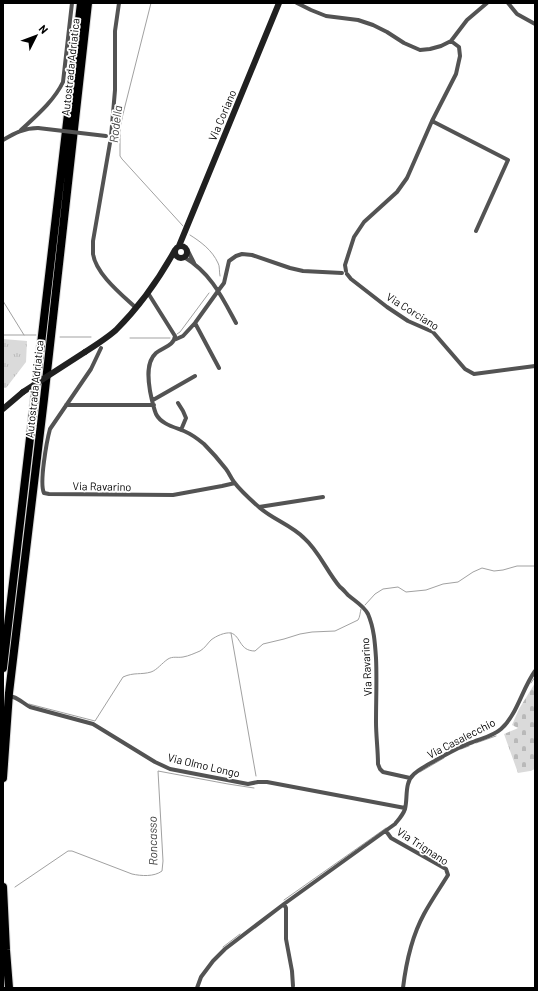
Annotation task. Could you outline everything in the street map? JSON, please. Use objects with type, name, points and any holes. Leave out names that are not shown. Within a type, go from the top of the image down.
[{"type":"highway","name":"Autostrada Adriatica","points":[[3,668],[81,3]]},
{"type":"highway","name":"Autostrada Adriatica","points":[[3,778],[9,693],[43,407],[88,3]]},
{"type":"highway","points":[[3,887],[9,988]]},
{"type":"main road","name":"Via Coriano","points":[[3,409],[23,392],[85,352],[115,330],[136,308],[167,266],[183,234],[279,3]]},
{"type":"main road","points":[[183,234],[187,249],[187,255],[182,258],[176,254],[177,248],[183,245],[187,249]]},
{"type":"main road","name":"Via Coriano","points":[[167,266],[182,258]]},
{"type":"street","points":[[3,140],[21,130],[60,90],[64,82],[72,3]]},
{"type":"street","points":[[119,3],[115,31],[115,90],[93,241],[93,254],[96,264],[102,273],[136,308]]},
{"type":"street","points":[[298,3],[326,16],[358,20],[373,25],[404,43],[420,50],[441,46],[451,41],[467,20],[488,3]]},
{"type":"street","points":[[508,3],[517,14],[535,24]]},
{"type":"street","points":[[345,273],[354,237],[364,222],[397,192],[407,178],[432,121],[456,74],[460,56],[459,48],[451,41]]},
{"type":"street","points":[[432,121],[508,160],[476,231]]},
{"type":"street","points":[[21,130],[38,128],[108,136]]},
{"type":"street","points":[[187,249],[194,263],[213,282],[236,323]]},
{"type":"street","name":"Via Ravarino","points":[[345,273],[303,271],[290,268],[252,254],[242,254],[236,256],[229,261],[224,283],[194,323],[183,336],[174,340],[170,345],[156,353],[150,363],[149,381],[156,414],[160,419],[172,427],[196,438],[222,464],[235,483],[259,507],[272,517],[293,528],[306,539],[339,586],[361,605],[367,613],[372,624],[375,640],[378,764],[383,772],[410,778]]},
{"type":"street","points":[[182,258],[194,263]]},
{"type":"street","name":"Via Corciano","points":[[345,273],[387,307],[408,321],[433,332],[465,369],[474,374],[535,366]]},
{"type":"street","points":[[148,293],[175,336],[174,340]]},
{"type":"street","points":[[194,323],[219,368]]},
{"type":"street","points":[[66,405],[91,369],[101,348]]},
{"type":"street","points":[[153,400],[195,376]]},
{"type":"street","points":[[178,403],[186,418],[181,430]]},
{"type":"street","points":[[66,405],[154,405]]},
{"type":"street","name":"Via Ravarino","points":[[66,405],[50,429],[43,478],[42,490],[44,493],[179,495],[235,483]]},
{"type":"street","points":[[259,507],[323,497]]},
{"type":"street","name":"Via Casalecchio","points":[[410,778],[415,773],[452,750],[500,731],[511,718],[528,681],[535,671]]},
{"type":"street","name":"Via Olmo Longo","points":[[13,697],[19,699],[30,707],[93,724],[155,762],[170,769],[248,784],[267,782],[405,808]]},
{"type":"street","points":[[197,988],[201,977],[213,961],[225,949],[284,904],[395,824],[402,816],[405,808],[408,782],[410,778]]},
{"type":"street","name":"Via Trignano","points":[[386,831],[391,838],[446,869],[448,875],[423,915],[417,930],[410,951],[403,988]]},
{"type":"street","points":[[284,904],[286,914],[286,939],[294,986]]},
{"type":"green space","points":[[3,339],[27,341],[26,362],[6,388],[3,388]]},
{"type":"green space","points":[[535,683],[535,769],[518,773],[504,734],[518,728],[512,725],[519,709]]},
{"type":"waterway","name":"Rodella","points":[[151,3],[120,128],[120,156],[183,226]]},
{"type":"waterway","name":"Rodella","points":[[190,235],[209,250],[216,258],[219,264],[220,276]]},
{"type":"waterway","name":"Rodella","points":[[177,334],[209,293]]},
{"type":"waterway","name":"Rodella","points":[[3,301],[24,335]]},
{"type":"waterway","name":"Rodella","points":[[3,335],[36,335]]},
{"type":"waterway","name":"Rodella","points":[[60,337],[91,337]]},
{"type":"waterway","name":"Rodella","points":[[130,338],[170,338]]},
{"type":"waterway","name":"Roncasso","points":[[365,605],[375,594],[383,589],[398,587],[406,592],[426,590],[443,584],[458,582],[482,568],[494,571],[517,566],[535,566]]},
{"type":"waterway","name":"Roncasso","points":[[29,704],[95,721],[123,677],[151,672],[170,658],[185,657],[200,651],[215,637],[226,633],[231,633],[237,637],[246,649],[255,651],[263,644],[300,634],[335,631],[358,620],[361,609]]},
{"type":"waterway","name":"Roncasso","points":[[231,633],[256,776]]},
{"type":"waterway","name":"Roncasso","points":[[531,683],[535,677]]},
{"type":"waterway","name":"Roncasso","points":[[476,743],[496,736]]},
{"type":"waterway","name":"Roncasso","points":[[461,749],[469,746]]},
{"type":"waterway","name":"Roncasso","points":[[420,772],[444,758]]},
{"type":"waterway","name":"Roncasso","points":[[15,887],[68,851],[72,851],[132,874],[143,876],[162,871],[163,861],[158,771],[254,788]]},
{"type":"waterway","name":"Roncasso","points":[[284,900],[386,828]]},
{"type":"waterway","name":"Roncasso","points":[[223,947],[240,934]]}]
